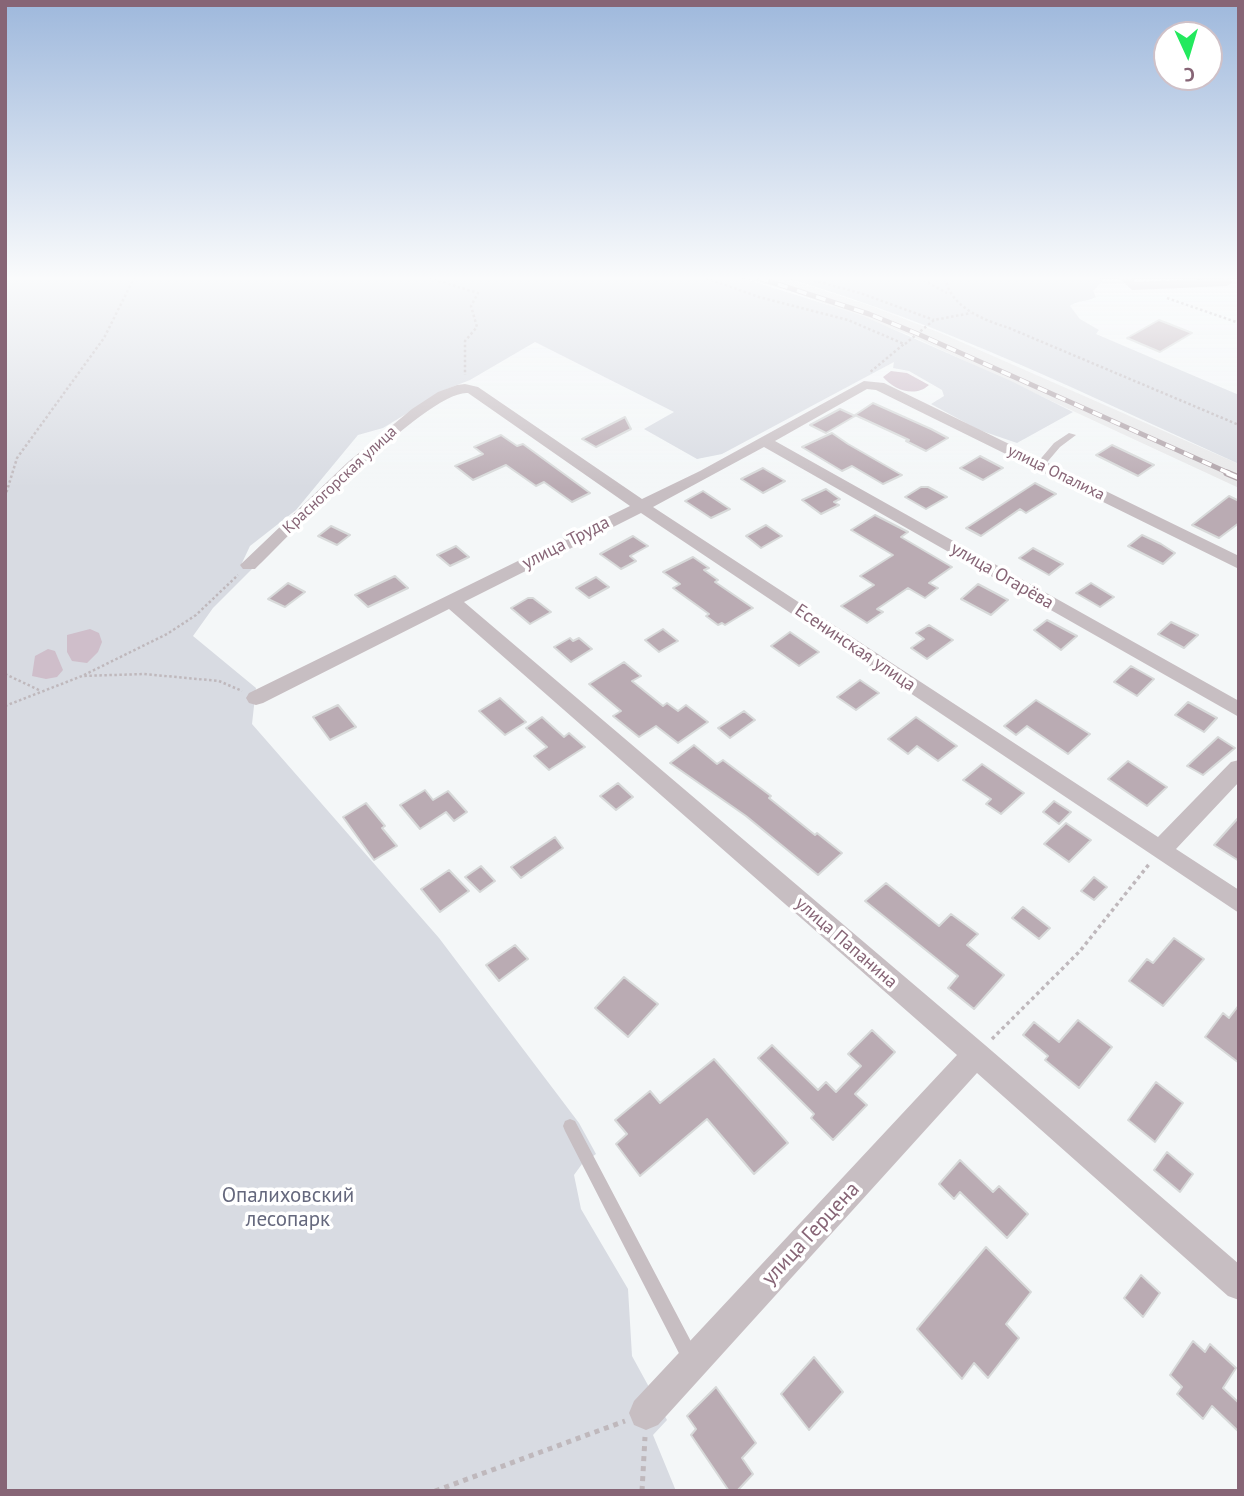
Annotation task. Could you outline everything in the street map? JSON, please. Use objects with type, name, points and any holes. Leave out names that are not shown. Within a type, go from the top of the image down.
[{"type":"street","name":"улица Труда","points":[[256,698],[641,506],[766,442],[864,385],[873,384]]},
{"type":"street","name":"улица Опалиха","points":[[873,384],[1239,563]]},
{"type":"street","name":"Есенинская улица","points":[[468,389],[1239,903]]},
{"type":"street","name":"Красногорская улица","points":[[248,565],[392,430],[448,392],[468,389]]},
{"type":"street","name":"улица Огарёва","points":[[766,442],[1239,709]]},
{"type":"street","name":"улица Папанина","points":[[452,602],[1239,1285]]},
{"type":"street","points":[[1160,850],[1239,768]]},
{"type":"street","name":"улица Герцена","points":[[646,1413],[976,1054]]},
{"type":"lane","points":[[1040,465],[1056,445],[1072,435]]},
{"type":"lane","points":[[569,1126],[693,1362]]},
{"type":"path","points":[[5,497],[17,458],[97,348]]},
{"type":"path","points":[[466,348],[468,389]]},
{"type":"path","points":[[873,384],[868,374],[899,348]]},
{"type":"path","points":[[1056,348],[1239,425]]},
{"type":"path","points":[[5,706],[82,676],[156,640],[196,615],[248,565]]},
{"type":"path","points":[[5,674],[41,691]]},
{"type":"path","points":[[82,676],[144,674],[219,681],[256,698]]},
{"type":"path","points":[[976,1054],[1080,951],[1160,850]]},
{"type":"path","points":[[435,1491],[646,1413],[642,1491]]},
{"type":"shaded area","points":[[937,348],[974,348],[1239,464],[1239,488]]},
{"type":"shaded area","points":[[891,371],[907,373],[929,385],[911,392],[899,389],[883,377]]},
{"type":"shaded area","points":[[90,629],[99,633],[102,642],[98,652],[87,663],[72,661],[67,652],[67,635]]},
{"type":"shaded area","points":[[48,649],[55,651],[63,670],[57,677],[46,679],[32,676],[35,656]]},
{"type":"green space","name":"Опалиховский лесопарк","points":[[5,348],[525,348],[470,380],[447,389],[383,428],[358,435],[296,510],[250,546],[242,563],[252,569],[213,608],[193,636],[256,688],[252,724],[439,938],[579,1123],[596,1154],[582,1164],[574,1175],[581,1209],[628,1289],[632,1356],[667,1420],[653,1435],[676,1491],[5,1491]]},
{"type":"green space","name":"Опалиховский лесопарк","points":[[547,348],[935,348],[1073,412],[1017,443],[979,430],[931,404],[944,396],[942,390],[909,371],[893,368],[894,362],[722,454],[697,459],[644,429],[674,412]]},
{"type":"green space","points":[[980,348],[1128,348],[1239,395],[1239,464],[1072,388]]},
{"type":"building","points":[[1150,348],[1167,348],[1160,352]]},
{"type":"building","points":[[873,403],[948,438],[926,451],[906,441],[909,440],[855,415]]},
{"type":"building","points":[[840,409],[855,416],[826,433],[810,425]]},
{"type":"building","points":[[625,417],[631,429],[596,447],[582,439]]},
{"type":"building","points":[[832,433],[902,475],[883,484],[852,466],[842,471],[802,447]]},
{"type":"building","points":[[501,435],[517,446],[523,444],[590,493],[572,502],[544,482],[536,486],[506,465],[473,480],[455,466],[483,454],[474,447]]},
{"type":"building","points":[[1112,445],[1154,465],[1138,476],[1096,455]]},
{"type":"building","points":[[980,456],[1003,468],[983,480],[960,468]]},
{"type":"building","points":[[763,468],[785,481],[763,493],[741,479]]},
{"type":"building","points":[[1035,483],[1056,494],[1026,513],[1020,509],[981,536],[966,528]]},
{"type":"building","points":[[921,487],[928,487],[947,497],[926,509],[905,497]]},
{"type":"building","points":[[826,489],[840,499],[834,502],[839,505],[821,514],[802,500]]},
{"type":"building","points":[[703,491],[730,509],[711,518],[685,501]]},
{"type":"building","points":[[1229,496],[1239,501],[1239,523],[1219,538],[1192,525]]},
{"type":"building","points":[[875,515],[908,532],[901,537],[952,567],[929,583],[938,588],[925,598],[908,588],[877,609],[883,612],[867,623],[841,606],[874,585],[860,576],[893,555],[851,530]]},
{"type":"building","points":[[766,525],[782,536],[761,548],[746,536]]},
{"type":"building","points":[[331,526],[350,535],[337,545],[318,536]]},
{"type":"building","points":[[1142,535],[1175,553],[1163,564],[1128,546]]},
{"type":"building","points":[[633,536],[648,546],[630,556],[636,561],[621,569],[600,554]]},
{"type":"building","points":[[456,546],[469,557],[450,566],[437,555]]},
{"type":"building","points":[[1033,548],[1063,564],[1049,575],[1019,558]]},
{"type":"building","points":[[693,557],[709,568],[704,570],[718,580],[715,582],[753,608],[725,625],[718,625],[706,616],[709,614],[673,588],[680,584],[663,572]]},
{"type":"building","points":[[395,576],[408,588],[368,607],[355,595]]},
{"type":"building","points":[[596,577],[609,587],[589,598],[576,588]]},
{"type":"building","points":[[288,583],[305,592],[285,607],[268,599]]},
{"type":"building","points":[[1091,583],[1114,597],[1100,607],[1076,593]]},
{"type":"building","points":[[978,584],[1008,600],[991,615],[961,599]]},
{"type":"building","points":[[533,598],[551,612],[530,624],[511,608]]},
{"type":"building","points":[[1047,620],[1077,636],[1061,650],[1034,630]]},
{"type":"building","points":[[1171,622],[1198,635],[1184,648],[1158,634]]},
{"type":"building","points":[[929,625],[953,640],[927,659],[911,648],[924,639],[916,633]]},
{"type":"building","points":[[663,629],[678,641],[659,652],[645,640]]},
{"type":"building","points":[[790,632],[819,652],[799,666],[771,646]]},
{"type":"building","points":[[570,638],[573,641],[579,638],[592,649],[571,662],[554,647]]},
{"type":"building","points":[[624,662],[641,676],[632,681],[663,706],[667,703],[678,711],[686,705],[708,722],[678,743],[656,726],[639,737],[613,716],[621,711],[589,684]]},
{"type":"building","points":[[1131,666],[1154,679],[1137,696],[1114,682]]},
{"type":"building","points":[[860,680],[879,693],[856,710],[837,697]]},
{"type":"building","points":[[500,698],[526,722],[505,735],[479,711]]},
{"type":"building","points":[[1036,700],[1090,734],[1068,754],[1027,726],[1016,735],[1004,726]]},
{"type":"building","points":[[1188,702],[1217,718],[1204,732],[1175,715]]},
{"type":"building","points":[[338,705],[356,727],[330,740],[313,717]]},
{"type":"building","points":[[744,711],[755,720],[730,738],[718,728]]},
{"type":"building","points":[[542,717],[564,737],[569,733],[585,747],[549,770],[534,756],[547,747],[526,728]]},
{"type":"building","points":[[916,717],[957,746],[938,761],[917,746],[908,754],[888,739]]},
{"type":"building","points":[[1218,737],[1235,748],[1203,775],[1187,766]]},
{"type":"building","points":[[694,745],[717,764],[723,760],[771,796],[769,798],[815,835],[817,833],[842,853],[818,875],[746,816],[670,763]]},
{"type":"building","points":[[1128,761],[1167,787],[1147,806],[1108,779]]},
{"type":"building","points":[[982,764],[1024,793],[1001,814],[986,804],[991,799],[963,780]]},
{"type":"building","points":[[618,783],[633,797],[616,810],[600,796]]},
{"type":"building","points":[[425,790],[433,800],[448,791],[467,812],[454,821],[446,812],[420,829],[400,805]]},
{"type":"building","points":[[1054,801],[1071,812],[1059,824],[1043,812]]},
{"type":"building","points":[[366,803],[397,846],[374,860],[343,817]]},
{"type":"building","points":[[1239,817],[1239,861],[1214,845]]},
{"type":"building","points":[[1066,823],[1091,840],[1069,862],[1044,844]]},
{"type":"building","points":[[555,837],[563,848],[521,878],[511,867]]},
{"type":"building","points":[[481,866],[495,881],[480,892],[465,877]]},
{"type":"building","points":[[449,870],[469,891],[440,912],[421,889]]},
{"type":"building","points":[[1094,877],[1107,887],[1094,900],[1081,891]]},
{"type":"building","points":[[886,883],[939,926],[951,914],[978,934],[967,945],[1004,975],[974,1009],[948,988],[958,976],[865,901]]},
{"type":"building","points":[[1023,907],[1050,928],[1039,939],[1012,918]]},
{"type":"building","points":[[1174,938],[1204,959],[1163,1006],[1129,981],[1147,959],[1153,963]]},
{"type":"building","points":[[515,945],[528,959],[499,981],[486,965]]},
{"type":"building","points":[[624,977],[658,1004],[628,1037],[595,1008]]},
{"type":"building","points":[[1239,1005],[1239,1063],[1205,1037],[1223,1013],[1229,1018]]},
{"type":"building","points":[[1078,1020],[1112,1047],[1079,1088],[1045,1060],[1048,1056],[1023,1035],[1034,1022],[1059,1042]]},
{"type":"building","points":[[872,1030],[895,1052],[855,1094],[867,1105],[833,1140],[811,1118],[814,1114],[758,1058],[772,1045],[818,1090],[826,1082],[836,1092],[861,1066],[848,1054]]},
{"type":"building","points":[[714,1059],[788,1143],[754,1174],[707,1119],[640,1176],[616,1144],[627,1134],[615,1120],[650,1091],[660,1103]]},
{"type":"building","points":[[1156,1082],[1183,1103],[1155,1142],[1128,1120]]},
{"type":"building","points":[[1167,1152],[1193,1174],[1180,1192],[1154,1170]]},
{"type":"building","points":[[960,1160],[993,1192],[999,1186],[1028,1214],[1007,1238],[960,1192],[954,1199],[939,1184]]},
{"type":"building","points":[[986,1247],[1031,1292],[1006,1324],[1019,1338],[988,1378],[974,1363],[962,1379],[917,1329]]},
{"type":"building","points":[[1141,1275],[1160,1293],[1143,1317],[1124,1298]]},
{"type":"building","points":[[1193,1341],[1205,1352],[1210,1344],[1236,1368],[1223,1388],[1239,1403],[1239,1432],[1212,1406],[1203,1419],[1177,1394],[1182,1387],[1170,1375]]},
{"type":"building","points":[[814,1357],[843,1392],[809,1430],[781,1394]]},
{"type":"building","points":[[716,1387],[756,1443],[742,1458],[753,1474],[737,1491],[729,1491],[691,1435],[696,1429],[687,1416]]},
{"type":"railway","points":[[949,348],[1231,474]]},
{"type":"railway","points":[[1227,473],[1239,478]]}]
